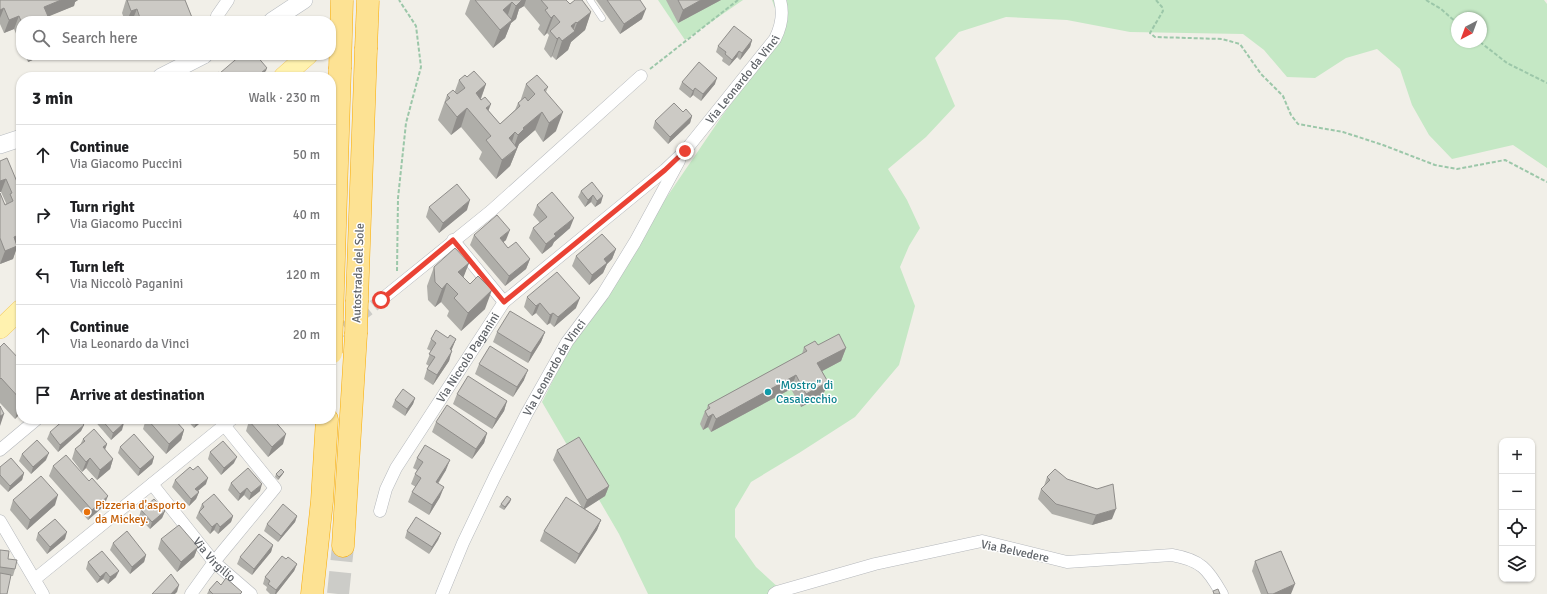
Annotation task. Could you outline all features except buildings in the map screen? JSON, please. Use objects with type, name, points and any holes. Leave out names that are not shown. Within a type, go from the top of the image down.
[{"type":"highway","name":"Autostrada del Sole","points":[[336,194],[342,0]]},
{"type":"highway","name":"Autostrada del Sole","points":[[343,546],[356,334],[368,0]]},
{"type":"highway","points":[[312,594],[322,500],[327,424]]},
{"type":"main road","points":[[280,16],[304,0]]},
{"type":"main road","points":[[171,72],[194,60]]},
{"type":"main road","points":[[289,72],[302,60]]},
{"type":"main road","points":[[0,145],[16,140]]},
{"type":"main road","points":[[0,328],[16,314]]},
{"type":"street","points":[[218,16],[228,0]]},
{"type":"street","name":"Via Leonardo da Vinci","points":[[665,170],[685,151],[775,39],[780,29],[782,17],[780,0]]},
{"type":"street","points":[[381,300],[453,240],[491,211],[641,76]]},
{"type":"street","name":"Via Leonardo da Vinci","points":[[442,594],[463,543],[527,414],[567,342],[603,294],[635,242],[685,151]]},
{"type":"street","name":"Via Niccolò Paganini","points":[[380,511],[386,489],[396,468],[504,302],[665,170]]},
{"type":"street","points":[[453,240],[504,302]]},
{"type":"street","points":[[0,450],[31,424]]},
{"type":"street","points":[[35,579],[226,424]]},
{"type":"street","points":[[191,594],[214,562],[275,488],[229,424]]},
{"type":"street","name":"Via Virgilio","points":[[152,484],[214,562],[251,594]]},
{"type":"street","points":[[0,522],[43,594]]},
{"type":"street","name":"Via Belvedere","points":[[774,594],[776,592],[875,564],[982,541],[1067,562],[1172,555],[1200,564],[1214,580],[1222,594]]},
{"type":"lane","points":[[590,0],[602,18]]},
{"type":"path","points":[[397,286],[398,198],[406,123],[421,67],[416,26],[399,0]]},
{"type":"path","points":[[641,76],[738,0]]},
{"type":"path","points":[[1156,0],[1162,7],[1163,11],[1150,33],[1155,37],[1222,39],[1240,44],[1262,74],[1282,96],[1291,115],[1298,124],[1343,132],[1383,145],[1435,165],[1457,169],[1505,160],[1547,182]]},
{"type":"path","points":[[1426,0],[1442,9],[1451,17]]},
{"type":"path","points":[[1487,47],[1507,62],[1547,82]]},
{"type":"green space","points":[[658,0],[743,0],[685,40]]},
{"type":"green space","points":[[772,0],[1544,0],[1547,4],[1547,168],[1513,145],[1452,159],[1429,135],[1412,105],[1400,69],[1377,49],[1346,58],[1315,78],[1287,77],[1264,50],[1243,34],[1130,32],[1067,20],[1006,17],[959,32],[935,58],[955,106],[926,137],[888,169],[907,200],[920,228],[909,246],[900,267],[915,306],[899,365],[855,417],[751,482],[735,509],[735,537],[756,567],[780,589],[777,594],[648,594],[619,534],[542,402],[585,317],[722,116],[777,42],[776,11]]},
{"type":"tunnel","points":[[336,335],[381,300]]},
{"type":"tunnel","points":[[338,594],[343,546]]},
{"type":"place","name":"\"Mostro\" di Casalecchio","points":[[768,392]]},
{"type":"place","name":"Pizzeria d'asporto da Mickey.","points":[[87,512]]},
{"type":"route","points":[[381,300],[453,240],[504,302],[665,170],[685,151]]}]
